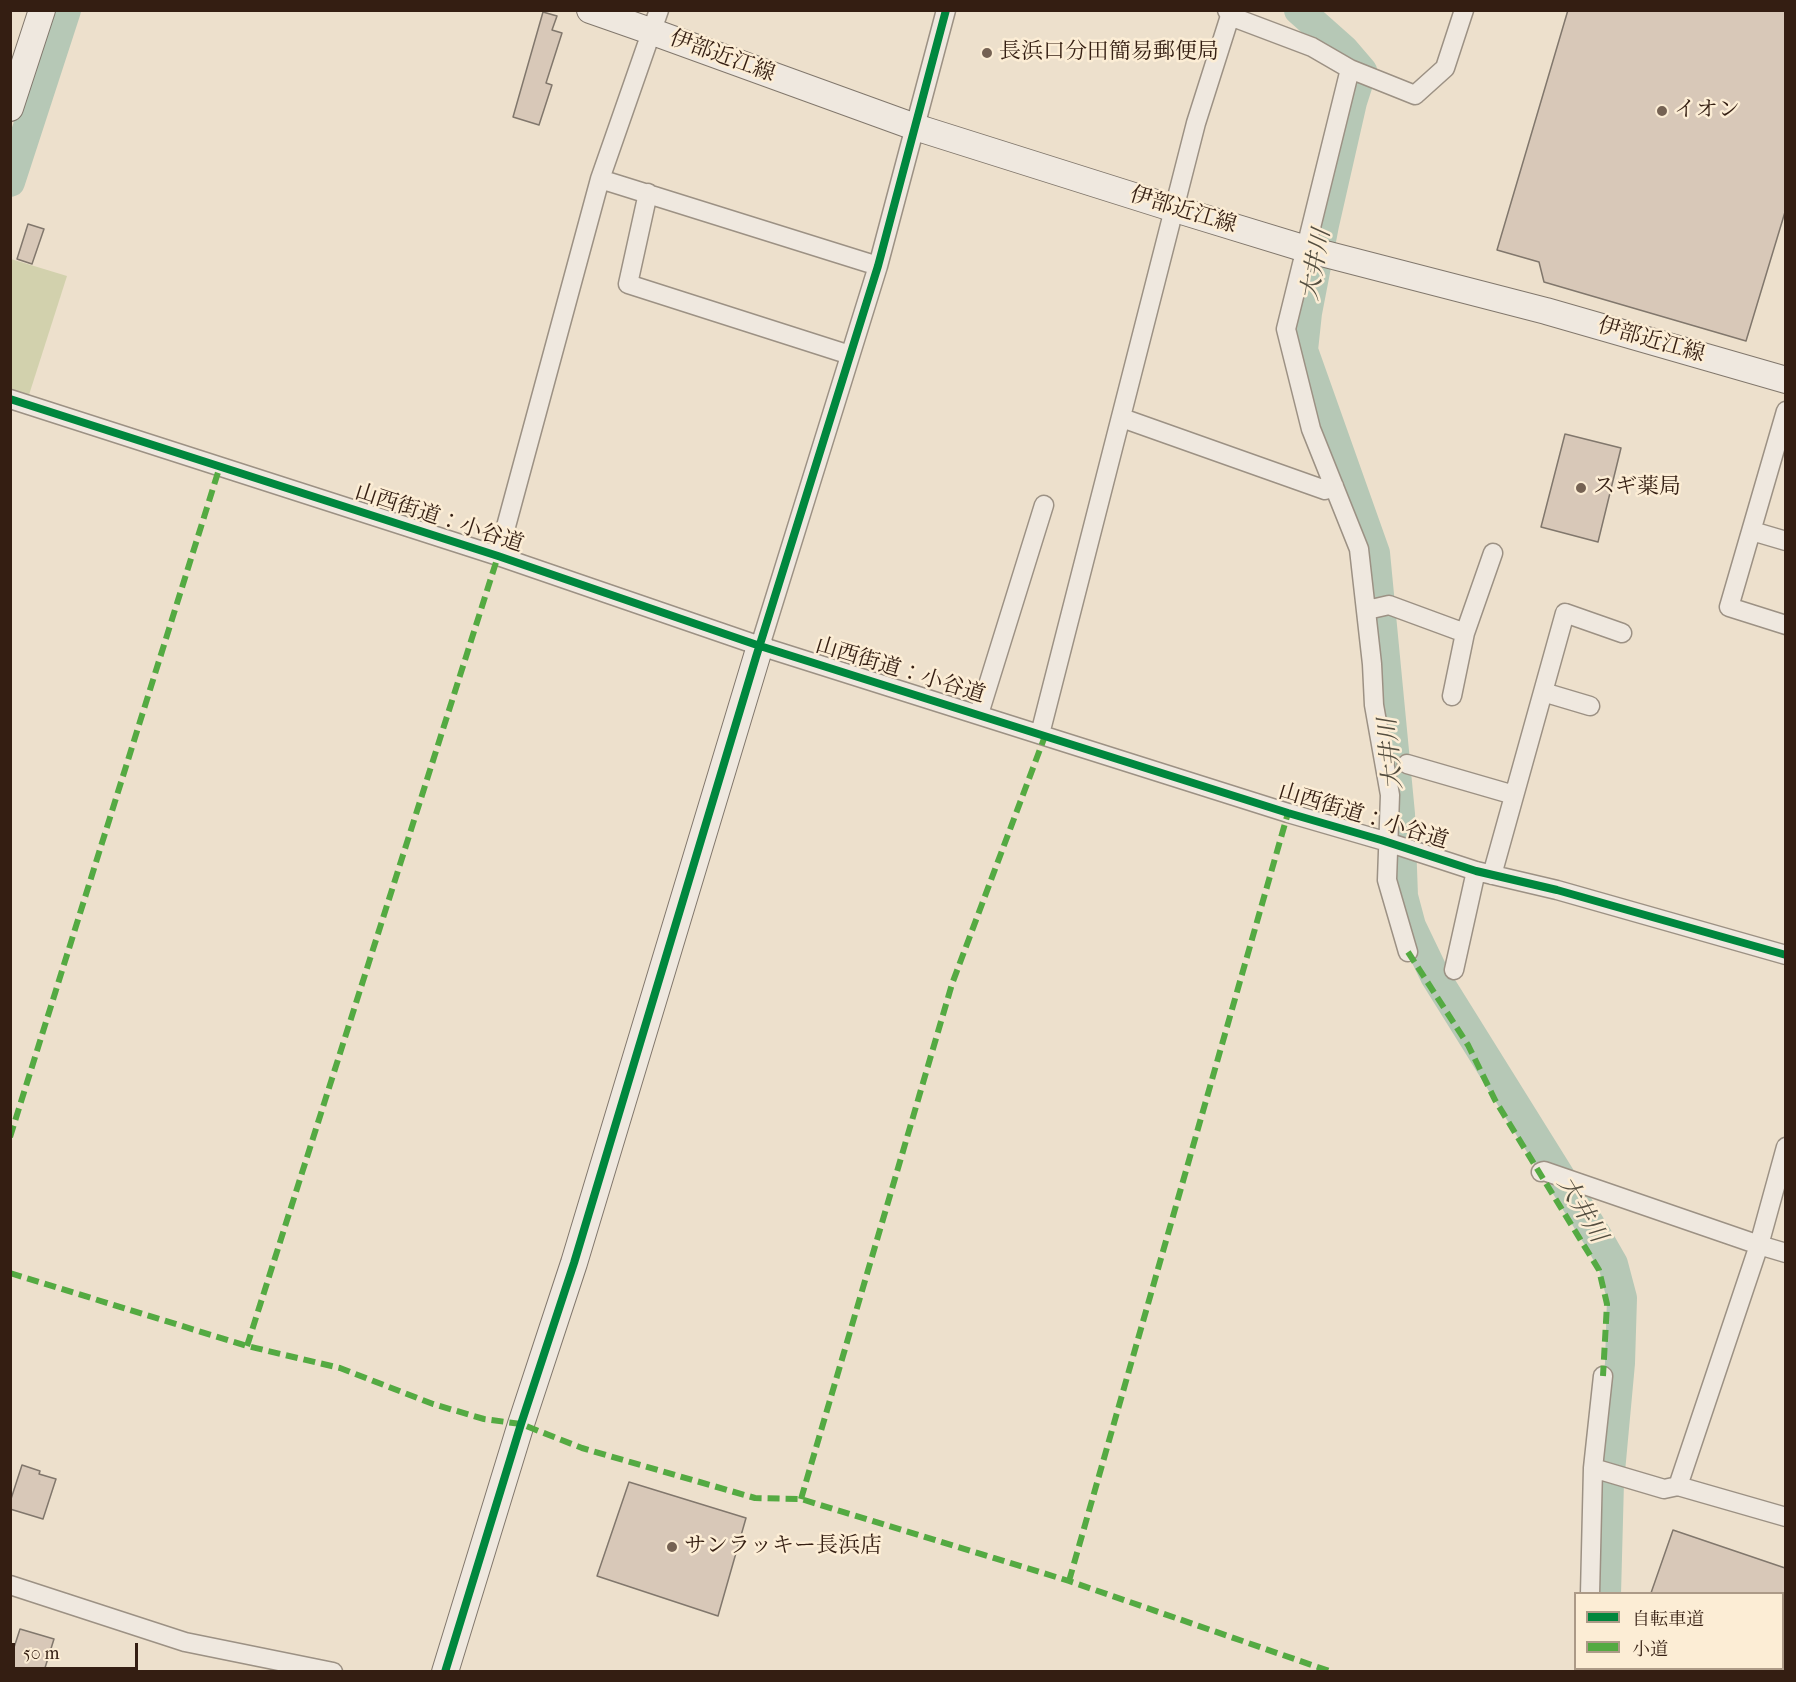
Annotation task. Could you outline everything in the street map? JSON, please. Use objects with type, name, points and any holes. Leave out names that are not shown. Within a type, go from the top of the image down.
[{"type":"main road","points":[[10,108],[42,10]]},
{"type":"main road","name":"伊部近江線","points":[[590,10],[656,21],[915,128],[1175,209],[1306,249],[1546,311],[1785,380]]},
{"type":"main road","points":[[445,1671],[521,1424],[574,1263],[760,646]]},
{"type":"street","points":[[760,646],[878,266],[946,10]]},
{"type":"street","points":[[1040,734],[1196,123],[1228,13],[1311,47],[1350,69],[1415,95],[1445,68],[1464,10]]},
{"type":"street","points":[[498,556],[600,179],[656,21]]},
{"type":"street","points":[[1350,69],[1286,329],[1311,429],[1359,549],[1374,705],[1390,795],[1387,880],[1408,952]]},
{"type":"street","points":[[600,179],[878,266]]},
{"type":"street","points":[[648,193],[627,284],[849,355]]},
{"type":"street","name":"山西街道：小谷道","points":[[10,399],[498,556],[760,646],[1288,813],[1484,873],[1557,890],[1785,955]]},
{"type":"street","points":[[1785,411],[1779,460],[1752,531],[1729,608],[1785,625]]},
{"type":"street","points":[[1122,418],[1325,490],[1334,486]]},
{"type":"street","points":[[979,714],[1044,505]]},
{"type":"street","points":[[1752,531],[1785,541]]},
{"type":"street","points":[[1452,696],[1465,633],[1493,553]]},
{"type":"street","points":[[1366,610],[1389,606],[1465,633]]},
{"type":"street","points":[[1454,970],[1484,873],[1514,795],[1565,613],[1622,633]]},
{"type":"street","points":[[1543,693],[1590,706]]},
{"type":"street","points":[[1407,764],[1514,795]]},
{"type":"street","points":[[1678,1486],[1759,1245],[1785,1147]]},
{"type":"street","points":[[1541,1172],[1544,1171],[1785,1252]]},
{"type":"street","points":[[1590,1592],[1593,1467],[1603,1376]]},
{"type":"street","points":[[1593,1467],[1664,1489],[1678,1486],[1785,1516]]},
{"type":"street","points":[[10,1585],[185,1642],[333,1671]]},
{"type":"green space","points":[[11,259],[67,276],[28,398],[11,392]]},
{"type":"building","name":"イオン","points":[[1568,10],[1785,10],[1785,212],[1746,341],[1544,282],[1539,262],[1497,250]]},
{"type":"building","points":[[543,12],[557,16],[552,30],[562,33],[546,83],[552,85],[539,125],[513,117]]},
{"type":"building","points":[[28,224],[44,229],[32,264],[17,259]]},
{"type":"building","name":"スギ薬局","points":[[1565,434],[1621,448],[1598,542],[1541,527]]},
{"type":"building","points":[[22,1465],[40,1471],[39,1474],[56,1479],[43,1519],[10,1509],[10,1502]]},
{"type":"building","name":"サンラッキー長浜店","points":[[629,1482],[746,1518],[718,1616],[597,1576]]},
{"type":"building","points":[[1673,1530],[1785,1568],[1785,1593],[1651,1592]]},
{"type":"building","points":[[20,1629],[54,1639],[44,1671],[10,1671],[10,1660]]},
{"type":"waterway","points":[[10,182],[66,10]]},
{"type":"waterway","name":"大井川","points":[[1299,10],[1344,50],[1362,71],[1352,102],[1324,225],[1307,313],[1303,350],[1375,553],[1400,814],[1403,896],[1411,926],[1435,976],[1597,1236],[1613,1264],[1622,1298],[1620,1363],[1609,1482],[1606,1592]]},
{"type":"marked path","points":[[10,1137],[220,466]]},
{"type":"marked path","points":[[247,1346],[498,556]]},
{"type":"marked path","points":[[801,1499],[952,984],[1045,736]]},
{"type":"marked path","points":[[1069,1581],[1288,813]]},
{"type":"marked path","points":[[1408,952],[1468,1045],[1495,1100],[1599,1270],[1607,1304],[1603,1376]]},
{"type":"marked path","points":[[10,1273],[247,1346],[340,1368],[433,1404],[484,1419],[521,1424],[582,1448],[755,1498],[801,1499],[1069,1581],[1332,1672]]},
{"type":"cycle path","points":[[445,1672],[521,1424],[574,1263],[756,657],[878,266],[946,10]]},
{"type":"cycle path","points":[[10,399],[498,556],[760,646],[1288,813],[1476,871],[1557,890],[1786,955]]},
{"type":"place","name":"長浜口分田簡易郵便局","points":[[987,53]]},
{"type":"place","name":"イオン","points":[[1662,111]]},
{"type":"place","name":"スギ薬局","points":[[1581,488]]},
{"type":"place","name":"サンラッキー長浜店","points":[[672,1547]]}]
